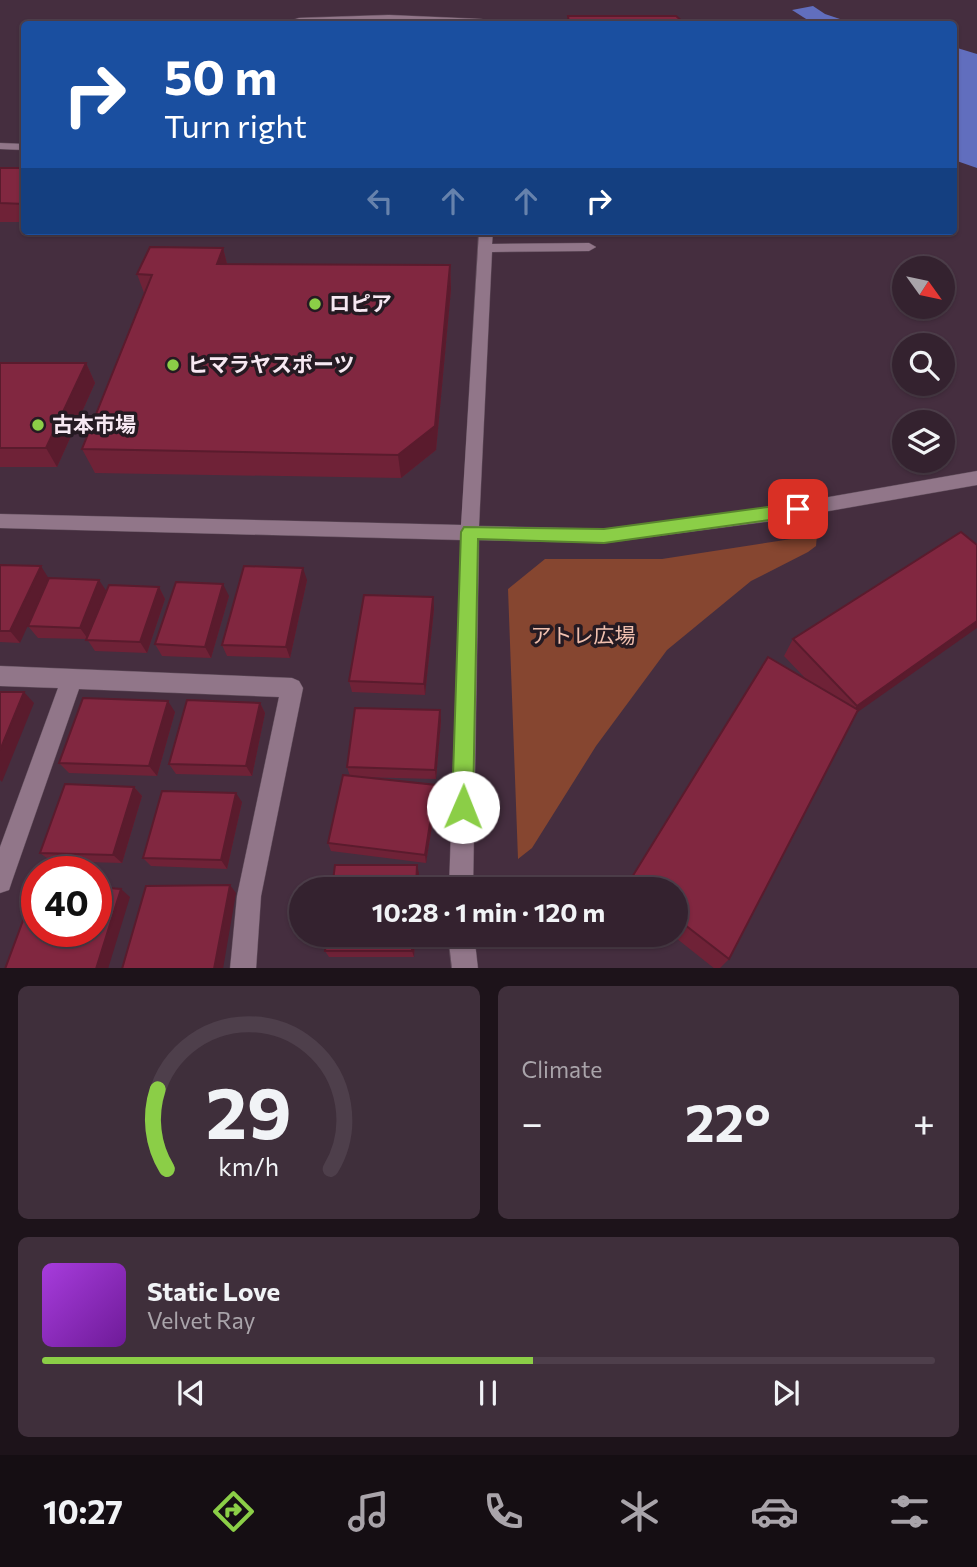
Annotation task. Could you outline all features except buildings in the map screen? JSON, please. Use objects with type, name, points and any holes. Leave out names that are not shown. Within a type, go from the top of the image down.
[{"type":"street","points":[[299,21],[456,21]]},
{"type":"street","points":[[0,146],[21,147]]},
{"type":"street","points":[[461,877],[470,532],[486,239],[589,247]]},
{"type":"street","points":[[0,521],[604,536],[772,514],[977,478]]},
{"type":"street","points":[[0,676],[292,688],[249,896],[243,968]]},
{"type":"street","points":[[0,881],[72,678]]},
{"type":"street","points":[[463,947],[465,968]]},
{"type":"green space","name":"アトレ広場","points":[[817,535],[816,546],[751,581],[667,650],[596,746],[532,848],[518,859],[508,589],[545,559],[662,559]]},
{"type":"water","points":[[813,6],[825,14],[846,21],[809,21],[792,10]]},
{"type":"water","points":[[957,48],[977,54],[977,168],[957,161]]},
{"type":"place","name":"ロピア","points":[[315,304]]},
{"type":"place","name":"ヒマラヤスポーツ","points":[[173,365]]},
{"type":"place","name":"古本市場","points":[[38,425]]},
{"type":"route","points":[[463,807],[470,532],[604,536],[798,509]]}]
